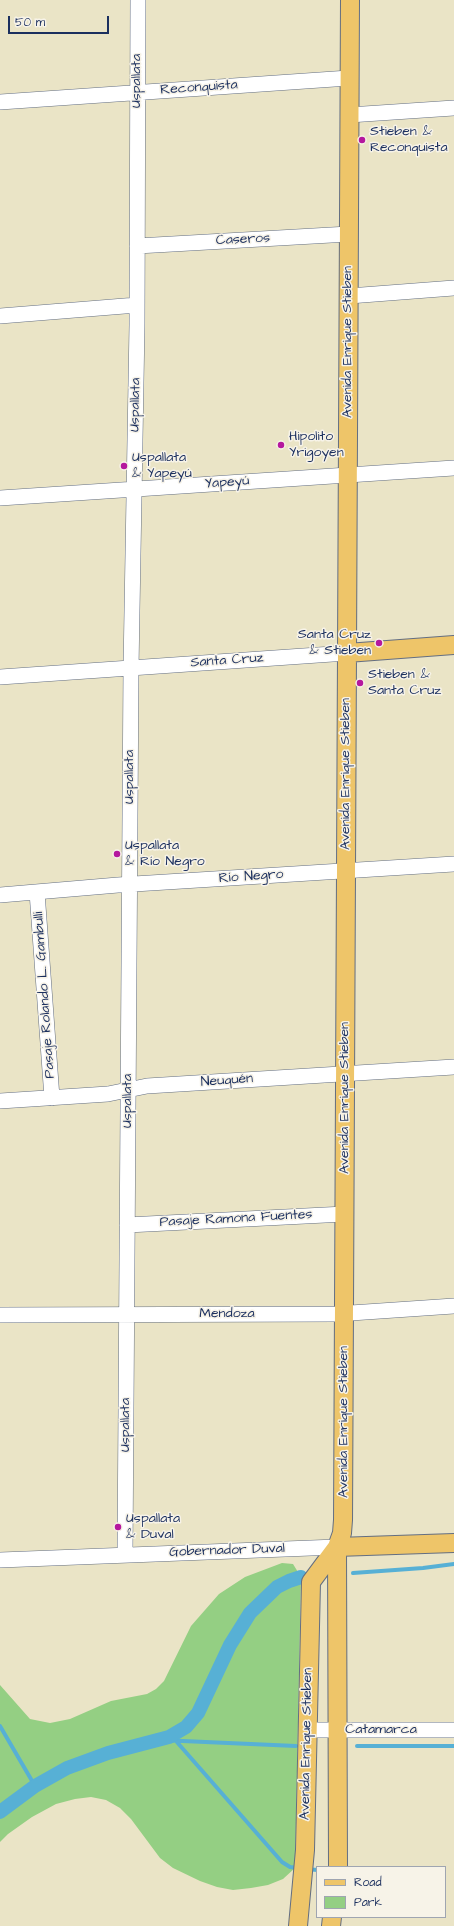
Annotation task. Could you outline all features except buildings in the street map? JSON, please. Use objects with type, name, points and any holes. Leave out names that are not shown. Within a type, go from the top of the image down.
[{"type":"main road","name":"Avenida Enrique Stieben","points":[[338,1866],[337,1547],[343,1527],[350,0]]},
{"type":"main road","name":"Santa Cruz","points":[[347,653],[454,645]]},
{"type":"main road","name":"Gobernador Duval","points":[[337,1547],[454,1542]]},
{"type":"main road","name":"Avenida Enrique Stieben","points":[[298,1926],[305,1855],[311,1582],[337,1547]]},
{"type":"street","name":"Uspallata","points":[[125,1555],[129,884],[137,305],[138,0]]},
{"type":"street","name":"Reconquista","points":[[0,102],[350,78]]},
{"type":"street","points":[[350,115],[454,108]]},
{"type":"street","name":"Caseros","points":[[137,246],[349,234]]},
{"type":"street","points":[[349,296],[454,288]]},
{"type":"street","points":[[0,316],[137,305]]},
{"type":"street","name":"Yapeyú","points":[[0,498],[454,468]]},
{"type":"street","name":"Santa Cruz","points":[[0,678],[347,653]]},
{"type":"street","name":"Río Negro","points":[[0,895],[129,884],[454,864]]},
{"type":"street","name":"Pasaje Rolando L. Gambulli","points":[[37,892],[52,1098]]},
{"type":"street","name":"Neuquén","points":[[0,1102],[108,1094],[147,1086],[454,1067]]},
{"type":"street","name":"Pasaje Ramona Fuentes","points":[[127,1225],[345,1214]]},
{"type":"street","name":"Mendoza","points":[[0,1315],[344,1314],[454,1306]]},
{"type":"street","name":"Gobernador Duval","points":[[0,1560],[337,1547]]},
{"type":"street","name":"Catamarca","points":[[308,1730],[454,1730]]},
{"type":"green space","points":[[282,1563],[293,1564],[301,1577],[295,1868],[283,1879],[268,1885],[233,1890],[217,1887],[200,1881],[173,1868],[160,1858],[131,1819],[120,1808],[106,1800],[91,1797],[56,1804],[32,1817],[8,1834],[0,1842],[0,1685],[30,1719],[50,1723],[70,1719],[111,1701],[147,1694],[156,1689],[164,1681],[191,1626],[219,1594],[245,1577]]},
{"type":"waterway","points":[[353,1573],[423,1568],[454,1564]]},
{"type":"waterway","points":[[0,1812],[35,1786],[67,1768],[108,1753],[169,1737],[186,1727],[198,1713],[230,1645],[250,1613],[277,1587],[301,1577]]},
{"type":"waterway","points":[[0,1726],[35,1786]]},
{"type":"waterway","points":[[160,1740],[296,1746]]},
{"type":"waterway","points":[[176,1741],[282,1862],[290,1867],[299,1868]]},
{"type":"waterway","points":[[357,1746],[454,1746]]},
{"type":"waterway","points":[[307,1869],[316,1870]]},
{"type":"place","name":"Stieben & Reconquista","points":[[362,140]]},
{"type":"place","name":"Hipolito Yrigoyen","points":[[281,445]]},
{"type":"place","name":"Uspallata & Yapeyú","points":[[124,466]]},
{"type":"place","name":"Santa Cruz & Stieben","points":[[379,643]]},
{"type":"place","name":"Stieben & Santa Cruz","points":[[360,683]]},
{"type":"place","name":"Uspallata & Río Negro","points":[[117,854]]},
{"type":"place","name":"Uspallata & Duval","points":[[118,1527]]}]
